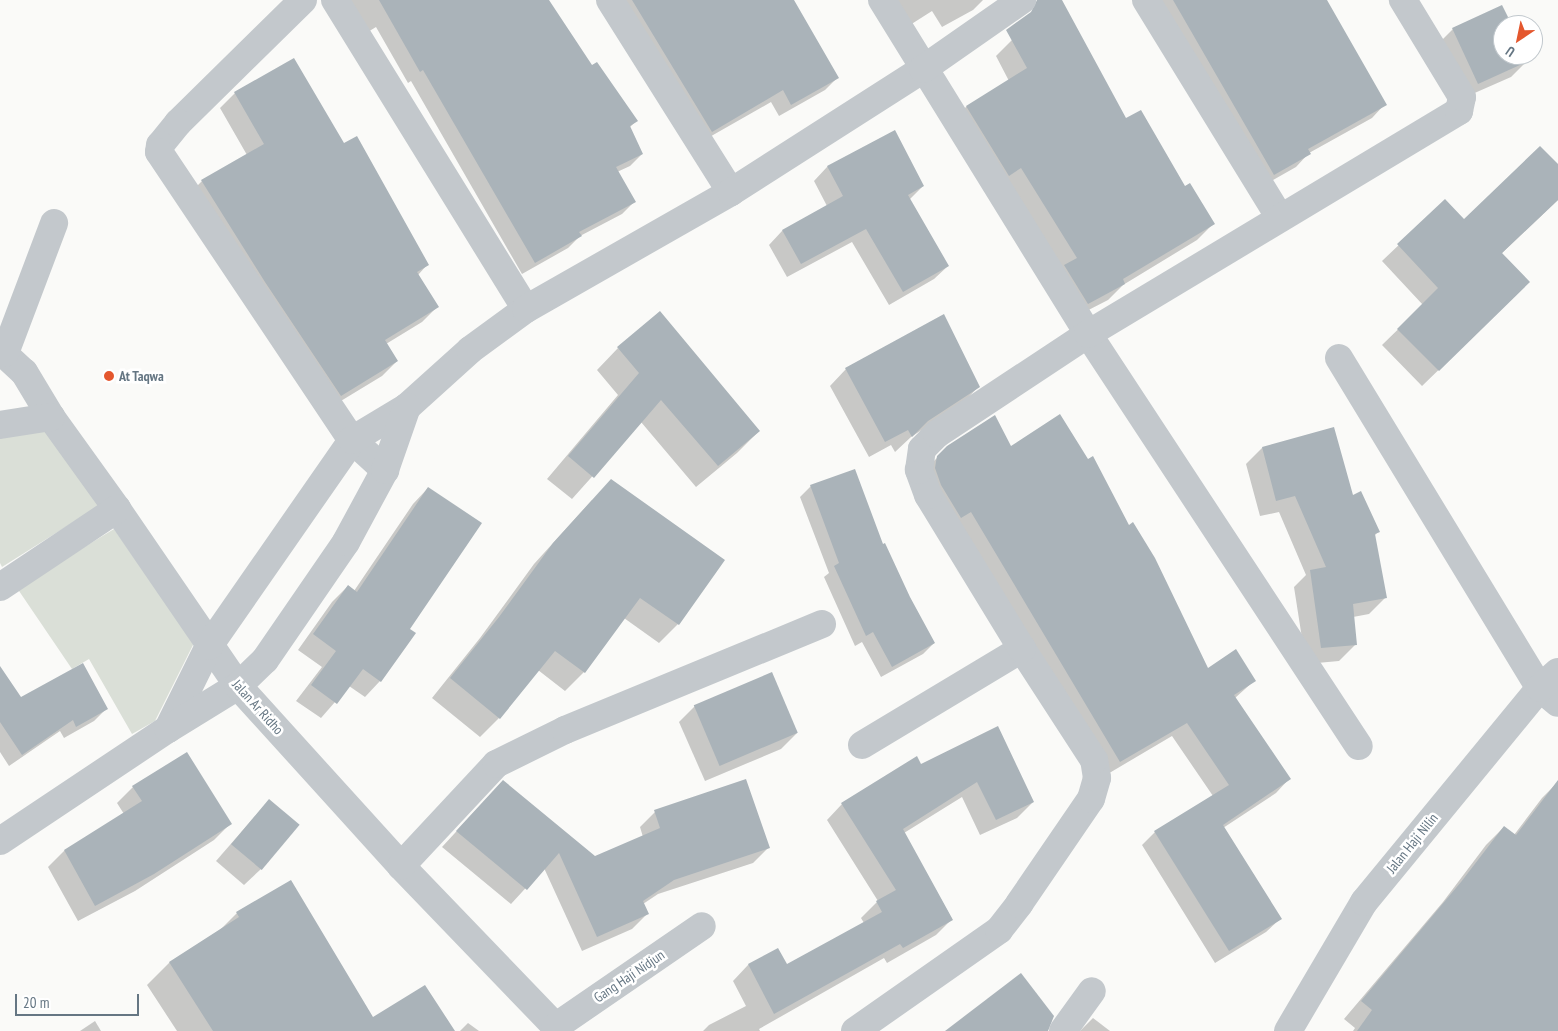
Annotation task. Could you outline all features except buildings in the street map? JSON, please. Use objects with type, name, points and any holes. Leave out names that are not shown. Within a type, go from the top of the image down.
[{"type":"street","points":[[303,0],[178,123],[160,145],[159,152],[352,440],[385,470]]},
{"type":"street","points":[[335,0],[526,309]]},
{"type":"street","points":[[610,0],[731,192]]},
{"type":"street","points":[[882,0],[1088,334],[1359,746]]},
{"type":"street","points":[[168,729],[209,646],[352,440],[406,406],[470,350],[526,309],[731,192],[923,69],[1022,0]]},
{"type":"street","points":[[1146,0],[1280,218]]},
{"type":"street","points":[[855,1031],[998,930],[1019,904],[1091,799],[1097,778],[1094,760],[1022,649],[928,495],[919,470],[922,449],[937,434],[1088,334],[1460,109],[1462,98],[1403,0]]},
{"type":"street","points":[[2,351],[54,224]]},
{"type":"street","name":"Jalan Ar Ridho","points":[[2,351],[24,372],[51,417],[117,509],[238,686],[401,866],[557,1029]]},
{"type":"street","points":[[1339,358],[1552,688]]},
{"type":"street","points":[[0,841],[168,729],[238,686],[265,660],[346,542],[385,470],[406,406]]},
{"type":"street","points":[[0,425],[51,417]]},
{"type":"street","points":[[0,587],[117,509]]},
{"type":"street","points":[[401,866],[496,764],[565,730],[822,624]]},
{"type":"street","points":[[862,745],[1022,649]]},
{"type":"street","name":"Jalan Haji Nilin","points":[[1288,1031],[1364,902],[1552,688]]},
{"type":"street","name":"Gang Haji Nidjun","points":[[557,1029],[702,926]]},
{"type":"street","points":[[1063,1031],[1092,991]]},
{"type":"shaded area","points":[[46,428],[99,506],[2,567],[0,563],[0,437]]},
{"type":"shaded area","points":[[114,529],[194,643],[155,721],[132,734],[89,659],[72,669],[17,588]]},
{"type":"place","name":"At Taqwa","points":[[109,376]]}]
